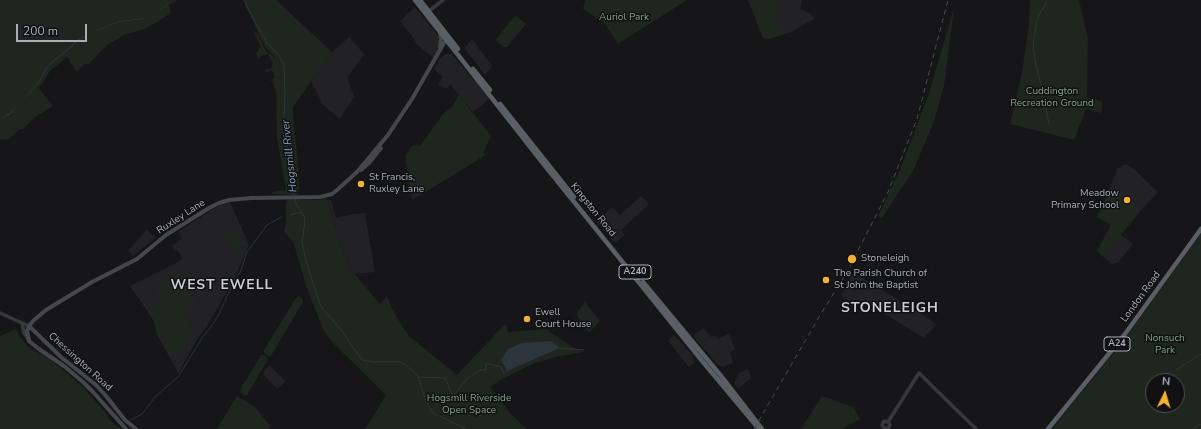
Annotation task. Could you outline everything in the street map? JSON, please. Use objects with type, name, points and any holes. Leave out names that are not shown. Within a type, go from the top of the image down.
[{"type":"highway","name":"Kingston Road","points":[[415,0],[449,40],[641,280],[721,376],[762,429]]},
{"type":"highway","name":"Kingston Road","points":[[420,0],[501,111],[703,362],[759,429]]},
{"type":"highway","name":"London Road","points":[[1048,429],[1125,334],[1201,230]]},
{"type":"main road","points":[[439,30],[441,43],[439,51]]},
{"type":"main road","name":"Ruxley Lane","points":[[29,326],[46,310],[92,282],[137,259],[166,235],[214,205],[226,200],[235,199],[320,198],[332,194],[341,188],[357,172],[399,120],[439,51],[449,40]]},
{"type":"main road","name":"Ruxley Lane","points":[[357,172],[369,162],[388,138],[420,91],[449,40]]},
{"type":"main road","points":[[29,326],[27,333],[31,342]]},
{"type":"main road","name":"Chessington Road","points":[[29,326],[60,357],[96,386],[125,420],[136,429]]},
{"type":"main road","points":[[31,342],[30,336],[33,333],[37,333]]},
{"type":"main road","name":"Chessington Road","points":[[31,342],[79,378],[126,429]]},
{"type":"street","points":[[428,11],[443,0]]},
{"type":"street","name":"Chessington Road","points":[[0,313],[29,326]]},
{"type":"street","points":[[22,323],[24,333],[31,342]]},
{"type":"street","points":[[881,428],[888,429],[890,425],[888,422],[919,373],[976,429]]},
{"type":"shaded area","points":[[748,0],[801,0],[802,2],[800,9],[811,14],[814,19],[791,32],[770,39],[764,38]]},
{"type":"shaded area","points":[[415,7],[440,38],[440,47],[434,58],[417,45],[400,21]]},
{"type":"shaded area","points":[[147,18],[119,22],[91,33],[119,21]]},
{"type":"shaded area","points":[[91,33],[78,41],[49,65],[40,81],[17,107],[39,81],[50,63],[77,40]]},
{"type":"shaded area","points":[[349,37],[364,54],[347,78],[354,96],[340,119],[322,103],[311,81],[330,57],[332,52]]},
{"type":"shaded area","points":[[472,39],[492,66],[485,75],[465,49]]},
{"type":"shaded area","points":[[445,54],[452,54],[474,81],[476,81],[489,99],[473,112],[450,84],[447,89],[438,84],[443,77],[434,69],[440,58]]},
{"type":"shaded area","points":[[17,107],[9,115],[0,120]]},
{"type":"shaded area","name":"Meadow Primary School","points":[[1123,165],[1127,165],[1135,170],[1158,192],[1121,235],[1133,244],[1118,263],[1113,265],[1097,251],[1111,225],[1097,217],[1118,168]]},
{"type":"shaded area","points":[[641,196],[649,204],[621,230],[625,235],[615,243],[596,221],[612,207],[620,215]]},
{"type":"shaded area","points":[[328,200],[331,200],[336,218],[365,213],[375,272],[355,274],[351,269],[341,246]]},
{"type":"shaded area","points":[[230,202],[249,245],[232,283],[190,351],[178,374],[157,334],[154,321],[130,286],[178,262],[182,258],[179,252],[176,250],[174,251],[172,246],[182,239],[178,232],[211,210],[222,204]]},
{"type":"shaded area","points":[[147,229],[155,238],[133,256],[128,251]]},
{"type":"shaded area","points":[[853,272],[937,324],[924,338],[865,302],[855,305],[841,296]]},
{"type":"shaded area","points":[[703,328],[711,337],[715,335],[718,339],[729,334],[735,349],[730,352],[733,363],[723,367],[715,362],[693,336]]},
{"type":"shaded area","points":[[674,335],[693,356],[694,363],[689,367],[668,341]]},
{"type":"shaded area","points":[[551,341],[560,348],[507,371],[501,360],[508,349],[522,343]]},
{"type":"shaded area","points":[[268,366],[270,366],[286,381],[277,389],[263,374]]},
{"type":"shaded area","points":[[748,369],[751,378],[738,389],[734,382],[739,373]]},
{"type":"green space","points":[[0,0],[178,0],[169,5],[171,11],[169,14],[145,29],[124,35],[107,45],[89,64],[84,64],[77,72],[67,57],[50,71],[42,84],[38,87],[53,106],[35,117],[23,129],[20,129],[9,139],[0,139]]},
{"type":"green space","points":[[243,0],[276,0],[332,52],[330,57],[293,107],[298,163],[299,189],[297,195],[272,194],[272,192],[286,190],[277,138],[276,91],[272,81],[270,81],[275,77],[272,70],[266,73],[265,71],[272,67],[271,65],[273,64],[268,54],[261,56],[260,59],[258,58],[256,53],[261,47],[254,33],[257,32],[265,50],[277,59],[265,47]]},
{"type":"green space","name":"Auriol Park","points":[[585,0],[687,0],[618,44],[605,24],[583,9]]},
{"type":"green space","points":[[748,0],[774,0],[781,3],[773,21],[794,30],[770,39],[763,38]]},
{"type":"green space","name":"Cuddington Recreation Ground","points":[[1030,0],[1079,0],[1088,39],[1087,98],[1102,101],[1102,109],[1101,113],[1086,109],[1074,140],[1010,124],[1022,73],[1029,24]]},
{"type":"green space","points":[[954,8],[944,86],[934,121],[913,171],[882,218],[878,216],[901,168],[929,93]]},
{"type":"green space","points":[[516,16],[526,24],[507,47],[504,47],[496,41],[496,39]]},
{"type":"green space","points":[[459,95],[491,136],[483,153],[486,155],[412,200],[405,156],[413,145],[415,146],[417,144],[420,146],[443,114],[453,106]]},
{"type":"green space","points":[[1117,185],[1124,188],[1125,194],[1141,210],[1103,257],[1097,251],[1111,225],[1097,217],[1102,206],[1106,208],[1111,200],[1112,194],[1114,193]]},
{"type":"green space","name":"Hogsmill Riverside Open Space","points":[[327,198],[341,246],[351,269],[380,304],[387,296],[391,307],[410,337],[457,375],[506,324],[508,332],[546,329],[572,347],[583,352],[535,363],[502,379],[490,387],[511,414],[526,429],[365,429],[386,395],[331,341],[323,329],[306,286],[294,244],[284,232],[287,200],[319,200]]},
{"type":"green space","points":[[236,229],[246,245],[233,251],[224,236]]},
{"type":"green space","name":"Nonsuch Park","points":[[1201,233],[1201,429],[1052,429],[1128,335]]},
{"type":"green space","points":[[177,272],[198,302],[178,317],[179,318],[187,313],[191,318],[187,321],[198,338],[170,358],[157,334],[154,321],[149,314],[163,302],[154,290],[157,288],[156,286]]},
{"type":"green space","points":[[299,296],[303,299],[303,302],[271,356],[268,356],[264,350],[296,298]]},
{"type":"green space","points":[[585,302],[600,321],[589,333],[576,314]]},
{"type":"green space","points":[[16,329],[29,348],[51,360],[81,385],[105,412],[109,419],[120,429],[0,429],[0,336]]},
{"type":"green space","points":[[261,355],[264,355],[267,358],[267,361],[245,396],[240,390]]},
{"type":"green space","points":[[237,396],[255,407],[271,427],[268,429],[217,429]]},
{"type":"green space","points":[[822,396],[853,407],[860,419],[842,429],[801,429]]},
{"type":"waterway","name":"Hogsmill River","points":[[245,0],[247,7],[267,43],[280,57],[284,65],[285,134],[294,195]]},
{"type":"waterway","points":[[1046,3],[1037,19],[1033,46],[1049,124]]},
{"type":"waterway","name":"Hogsmill River","points":[[295,198],[295,202],[304,216],[305,222],[302,242],[306,261],[321,307],[342,331],[362,360],[374,362],[400,362],[404,364],[418,377],[426,401],[433,413],[466,429]]},
{"type":"waterway","points":[[290,215],[301,212]]},
{"type":"waterway","points":[[131,420],[142,414],[155,397],[178,377],[202,338],[218,316],[235,279],[240,273],[247,252],[267,225],[281,217]]},
{"type":"waterway","points":[[560,348],[584,350]]},
{"type":"waterway","points":[[1176,370],[1201,354]]},
{"type":"waterway","points":[[418,377],[445,378],[453,396],[467,379],[480,370],[486,370],[486,363],[501,367],[504,374],[507,371]]},
{"type":"waterway","points":[[1193,429],[1201,424]]},
{"type":"railway","points":[[754,429],[847,272],[888,192],[917,119],[948,0]]},
{"type":"place","name":"St Francis, Ruxley Lane","points":[[361,184]]},
{"type":"place","name":"Meadow Primary School","points":[[1127,200]]},
{"type":"place","name":"Stoneleigh","points":[[852,259]]},
{"type":"place","name":"The Parish Church of St John the Baptist","points":[[826,280]]},
{"type":"place","name":"Ewell Court House","points":[[527,319]]},
{"type":"district","name":"WEST EWELL","points":[[222,286]]},
{"type":"district","name":"STONELEIGH","points":[[890,309]]}]
